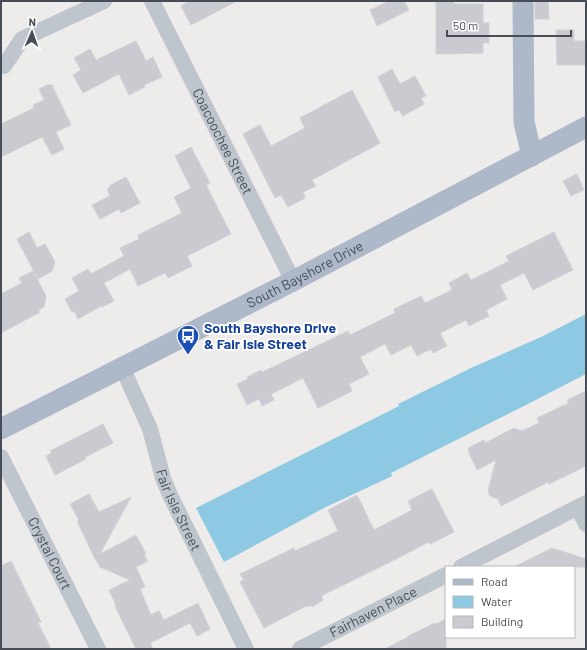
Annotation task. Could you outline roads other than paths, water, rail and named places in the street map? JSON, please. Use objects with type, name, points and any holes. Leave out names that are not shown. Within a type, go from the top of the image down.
[{"type":"main road","points":[[523,1],[524,122],[532,156]]},
{"type":"main road","name":"South Bayshore Drive","points":[[1,429],[293,281],[586,127]]},
{"type":"street","points":[[4,66],[22,39],[104,1]]},
{"type":"street","name":"Coacoochee Street","points":[[152,1],[293,281]]},
{"type":"street","name":"Fair Isle Street","points":[[122,367],[148,424],[163,478],[170,495],[246,649]]},
{"type":"street","name":"Crystal Court","points":[[1,457],[98,649]]},
{"type":"street","points":[[463,566],[582,506],[586,524]]},
{"type":"street","name":"Fairhaven Place","points":[[300,649],[445,576]]},
{"type":"water","points":[[586,314],[586,374],[391,473],[392,476],[324,508],[224,562],[196,508],[399,406],[398,404],[471,368],[541,337]]},
{"type":"place","name":"South Bayshore Drive & Fair Isle Street","points":[[188,356]]}]
